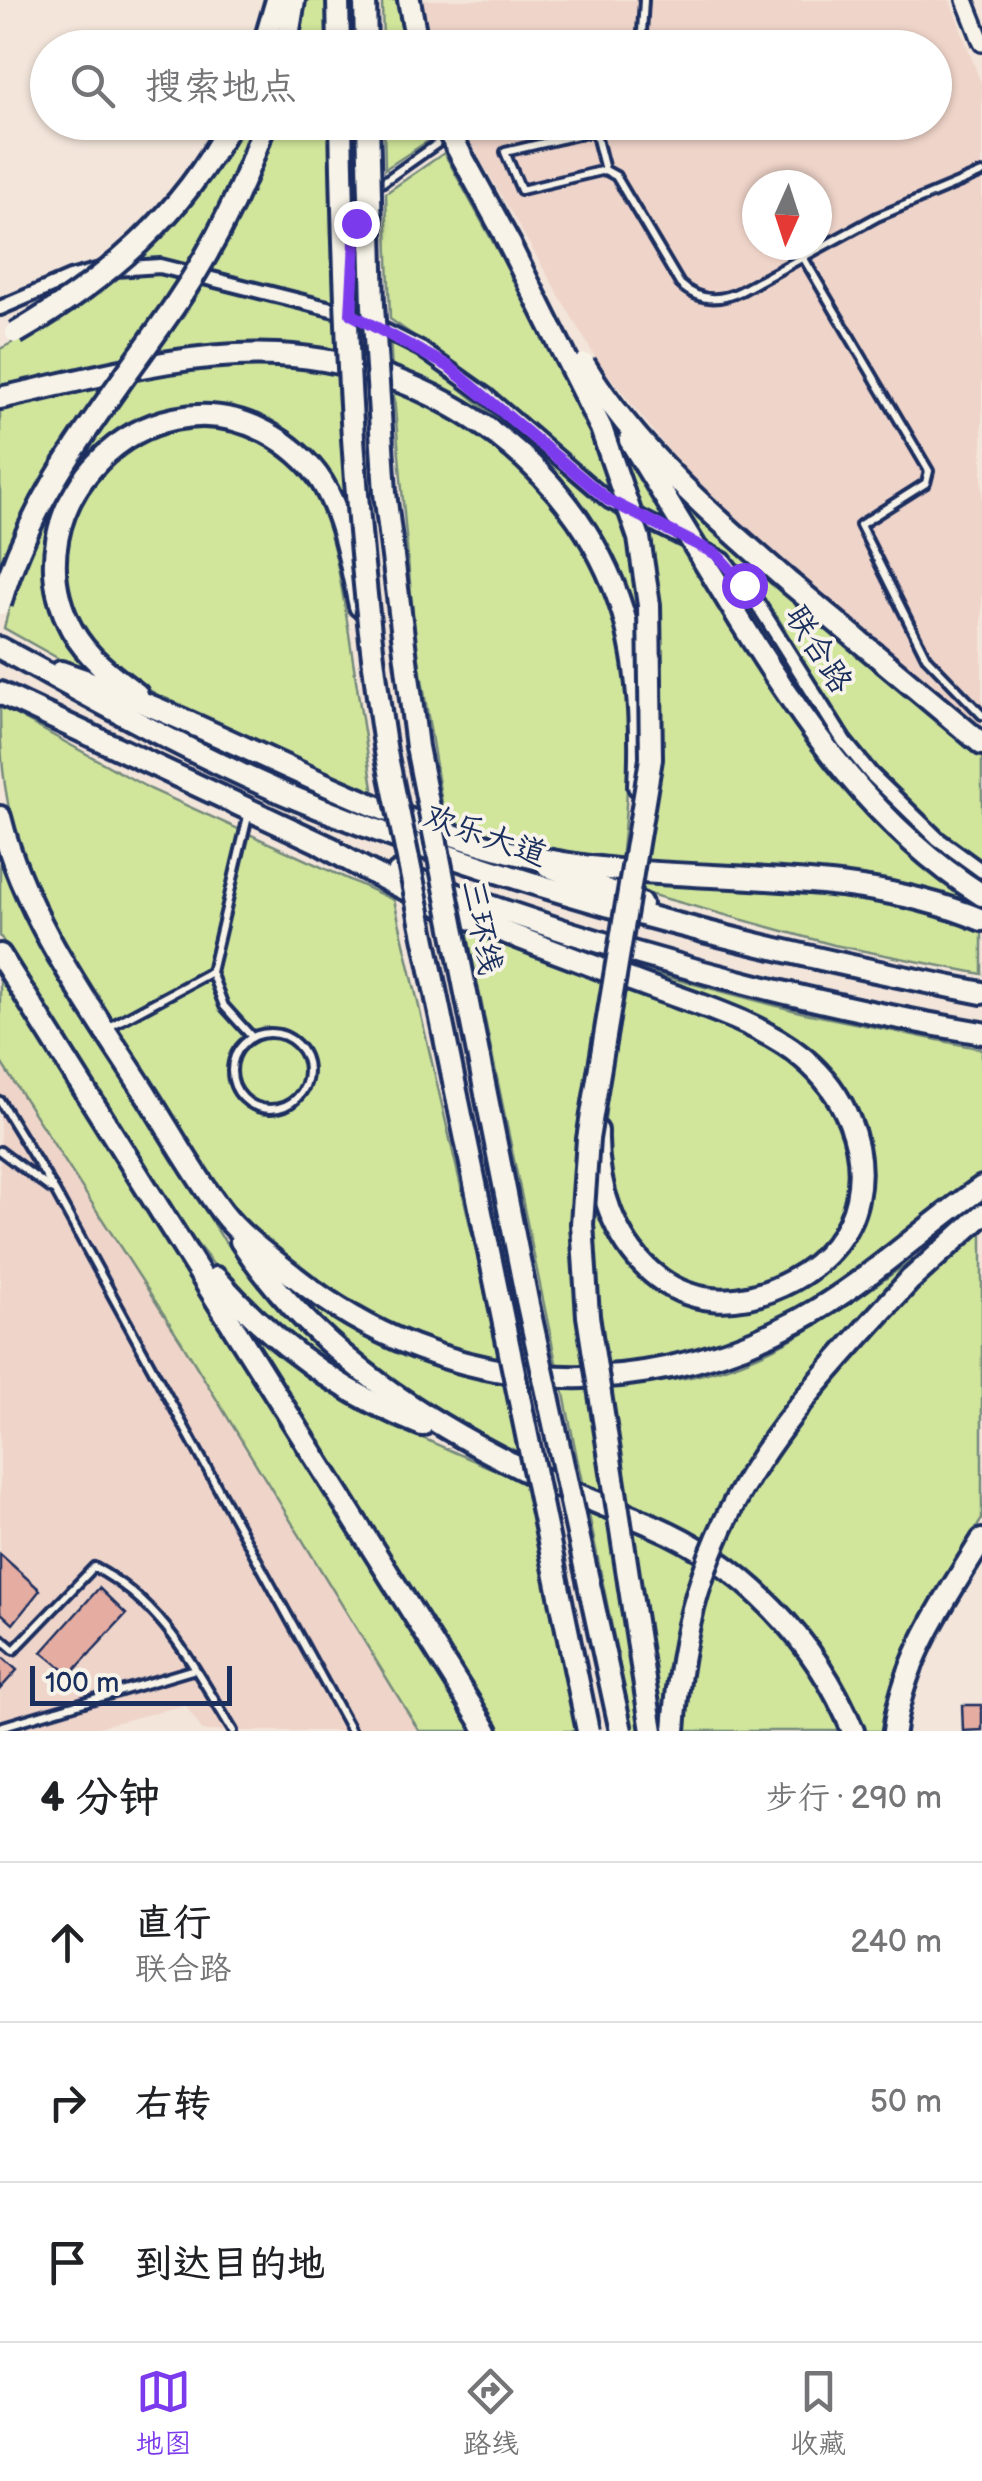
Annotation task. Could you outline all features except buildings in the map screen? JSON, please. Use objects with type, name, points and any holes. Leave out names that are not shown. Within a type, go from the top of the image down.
[{"type":"highway","points":[[268,30],[276,0]]},
{"type":"highway","points":[[289,30],[294,0]]},
{"type":"highway","points":[[338,0],[339,30]]},
{"type":"highway","points":[[366,0],[366,30]]},
{"type":"highway","points":[[409,0],[415,30]]},
{"type":"highway","points":[[8,337],[96,281],[142,241],[186,194],[220,140]]},
{"type":"highway","points":[[0,604],[14,557],[38,505],[203,260],[234,203],[258,140]]},
{"type":"highway","name":"三环线","points":[[342,140],[348,370],[372,662],[411,886],[588,1731]]},
{"type":"highway","name":"三环线","points":[[369,140],[383,474],[417,747],[519,1263],[620,1731]]},
{"type":"highway","points":[[453,140],[506,236],[810,730],[859,788],[927,854],[982,895]]},
{"type":"highway","points":[[506,236],[602,428],[638,538],[649,604],[654,710],[649,778],[583,1184],[584,1274],[652,1731]]},
{"type":"highway","points":[[0,398],[214,358],[279,355],[326,361],[402,381],[453,405],[514,449],[569,510],[612,584],[632,651],[642,722],[636,853]]},
{"type":"highway","points":[[603,396],[681,484],[730,530],[982,744]]},
{"type":"highway","points":[[172,717],[96,662],[69,624],[57,577],[56,542],[78,485],[119,440],[157,421],[205,414],[253,425],[274,436],[312,468],[334,506],[372,662]]},
{"type":"highway","points":[[9,653],[172,717],[321,783],[520,854],[652,908],[676,926]]},
{"type":"highway","name":"欢乐大道","points":[[9,653],[121,717],[296,798],[442,855],[676,926],[982,993]]},
{"type":"highway","name":"欢乐大道","points":[[0,693],[321,844],[456,895],[669,961],[827,1001],[982,1033]]},
{"type":"highway","points":[[0,817],[10,854],[41,922],[223,1214],[312,1328],[399,1400],[489,1452]]},
{"type":"highway","points":[[321,844],[380,880],[484,926],[770,1037],[804,1058],[846,1111],[855,1136],[860,1165],[857,1198],[848,1224],[823,1259],[800,1276],[759,1294],[726,1299],[696,1296],[654,1276],[614,1226],[598,1172],[598,1090]]},
{"type":"highway","points":[[520,854],[880,892],[922,900],[982,920]]},
{"type":"highway","points":[[0,954],[185,1243],[486,1731]]},
{"type":"highway","points":[[223,1214],[316,1294],[399,1340],[495,1371],[574,1379],[636,1373],[708,1358],[776,1330],[859,1283],[982,1187]]},
{"type":"highway","points":[[674,1731],[682,1661],[695,1602],[737,1494],[796,1406],[910,1280],[982,1215]]},
{"type":"highway","points":[[185,1243],[265,1331],[310,1365],[379,1406],[653,1525],[722,1565],[756,1592],[814,1657],[853,1731]]},
{"type":"highway","points":[[894,1731],[908,1672],[982,1540]]},
{"type":"highway","points":[[951,1590],[982,1557]]},
{"type":"street","points":[[965,0],[982,43]]},
{"type":"street","name":"联合路","points":[[0,308],[70,278],[100,270],[160,266],[351,314],[448,366],[608,500],[724,560],[757,602],[834,726],[871,774],[938,839],[982,871]]},
{"type":"lane","points":[[642,30],[644,0]]},
{"type":"lane","points":[[351,314],[354,241],[362,204],[374,188],[444,140]]},
{"type":"lane","points":[[555,140],[505,152],[521,190],[605,170],[619,178],[674,275],[695,295],[728,298],[798,260]]},
{"type":"lane","points":[[598,140],[605,170]]},
{"type":"lane","points":[[832,241],[877,216],[982,173]]},
{"type":"lane","points":[[806,260],[929,471],[926,484],[860,526],[926,657],[982,715]]},
{"type":"lane","points":[[249,811],[211,972],[224,1006],[252,1037]]},
{"type":"lane","points":[[105,1029],[211,972]]},
{"type":"lane","points":[[280,1034],[295,1042],[305,1056],[307,1081],[299,1096],[285,1106],[260,1108],[245,1100],[235,1086],[233,1061],[252,1037],[280,1034]]},
{"type":"lane","points":[[0,1101],[55,1191],[351,1731]]},
{"type":"lane","points":[[0,1151],[55,1191]]},
{"type":"lane","points":[[0,1638],[14,1650],[94,1566],[126,1584],[157,1612],[233,1731]]},
{"type":"lane","points":[[0,1726],[195,1669]]},
{"type":"shaded area","points":[[423,0],[950,0],[982,86],[982,730],[694,482],[598,362],[469,140],[952,140],[952,30],[429,30]]},
{"type":"shaded area","points":[[0,1061],[181,1341],[419,1731],[203,1731],[185,1705],[83,1731],[0,1731]]},
{"type":"green space","points":[[303,0],[326,0],[327,30],[299,30]]},
{"type":"green space","points":[[382,0],[396,0],[402,30],[383,30]]},
{"type":"green space","points":[[227,140],[250,140],[222,209],[189,265],[132,260]]},
{"type":"green space","points":[[270,140],[329,140],[334,302],[208,269],[251,188]]},
{"type":"green space","points":[[384,140],[429,140],[385,169]]},
{"type":"green space","points":[[444,153],[577,395],[618,498],[478,381],[390,319],[386,193]]},
{"type":"green space","points":[[147,273],[182,278],[116,368],[0,390],[0,349],[39,329],[115,276]]},
{"type":"green space","points":[[200,283],[335,318],[336,358],[141,366]]},
{"type":"green space","points":[[390,339],[440,372],[625,522],[645,650],[546,472],[392,369]]},
{"type":"green space","points":[[235,360],[338,371],[348,510],[323,465],[282,429],[238,410],[195,406],[153,415],[115,435],[83,465],[61,503],[48,546],[52,606],[71,641],[104,684],[4,628],[40,528],[74,467],[132,379]]},
{"type":"green space","points":[[108,383],[47,471],[0,576],[0,405]]},
{"type":"green space","points":[[393,385],[454,414],[518,462],[561,508],[591,559],[612,612],[624,670],[627,794],[621,860],[545,847],[445,822],[414,629]]},
{"type":"green space","points":[[179,424],[225,429],[261,441],[288,459],[308,484],[323,513],[333,547],[374,794],[183,709],[115,667],[84,634],[72,605],[66,559],[77,509],[110,462],[142,440]]},
{"type":"green space","points":[[624,448],[670,525],[641,512],[620,450]]},
{"type":"green space","points":[[667,481],[703,519],[982,757],[982,863],[933,826],[867,757],[837,718],[778,618],[734,561],[697,535]]},
{"type":"green space","points":[[647,532],[680,545],[784,706],[864,809],[896,839],[982,903],[982,913],[646,863],[660,698],[658,617]]},
{"type":"green space","points":[[0,706],[150,789],[394,900],[503,1366],[414,1336],[331,1293],[280,1256],[230,1202],[87,984],[38,894],[8,805]]},
{"type":"green space","points":[[0,850],[48,952],[221,1236],[309,1340],[376,1396],[323,1364],[276,1328],[193,1239],[0,936]]},
{"type":"green space","points":[[644,878],[859,897],[942,916],[982,930],[982,974],[834,945],[642,892]]},
{"type":"green space","points":[[467,933],[603,980],[581,1175],[579,1273],[586,1371],[558,1372]]},
{"type":"green space","points":[[629,967],[800,1012],[982,1049],[982,1180],[864,1272],[797,1313],[717,1344],[605,1368],[593,1284],[591,1200],[596,1200],[613,1243],[647,1281],[677,1299],[737,1306],[778,1297],[817,1274],[869,1160],[859,1117],[829,1073],[628,974]]},
{"type":"green space","points":[[0,973],[479,1731],[419,1731],[181,1341],[0,1061]]},
{"type":"green space","points":[[626,988],[729,1025],[769,1044],[787,1056],[829,1098],[848,1145],[847,1191],[830,1234],[799,1267],[760,1288],[714,1290],[666,1270],[629,1233],[616,1209],[608,1184],[604,1136]]},
{"type":"green space","points":[[982,1230],[982,1519],[926,1608],[903,1655],[884,1731],[862,1731],[839,1677],[807,1629],[768,1587],[722,1550],[773,1459],[834,1376],[904,1301]]},
{"type":"green space","points":[[914,1259],[917,1263],[826,1360],[771,1428],[747,1464],[707,1543],[627,1505],[608,1386],[695,1376],[763,1353],[841,1309]]},
{"type":"green space","points":[[275,1274],[466,1370],[505,1383],[523,1462],[448,1423],[351,1353]]},
{"type":"green space","points":[[256,1336],[286,1361],[351,1403],[527,1484],[579,1731],[494,1731],[251,1341]]},
{"type":"green space","points":[[589,1387],[608,1500],[584,1492],[563,1389]]},
{"type":"green space","points":[[588,1510],[610,1516],[644,1731],[633,1731]]},
{"type":"green space","points":[[630,1524],[699,1558],[685,1607],[666,1731],[661,1731]]},
{"type":"green space","points":[[714,1570],[755,1604],[789,1642],[818,1684],[841,1731],[682,1731],[688,1675]]},
{"type":"route","points":[[356,223],[351,314],[384,328],[448,366],[608,500],[642,520],[705,547],[724,560],[744,585]]}]
